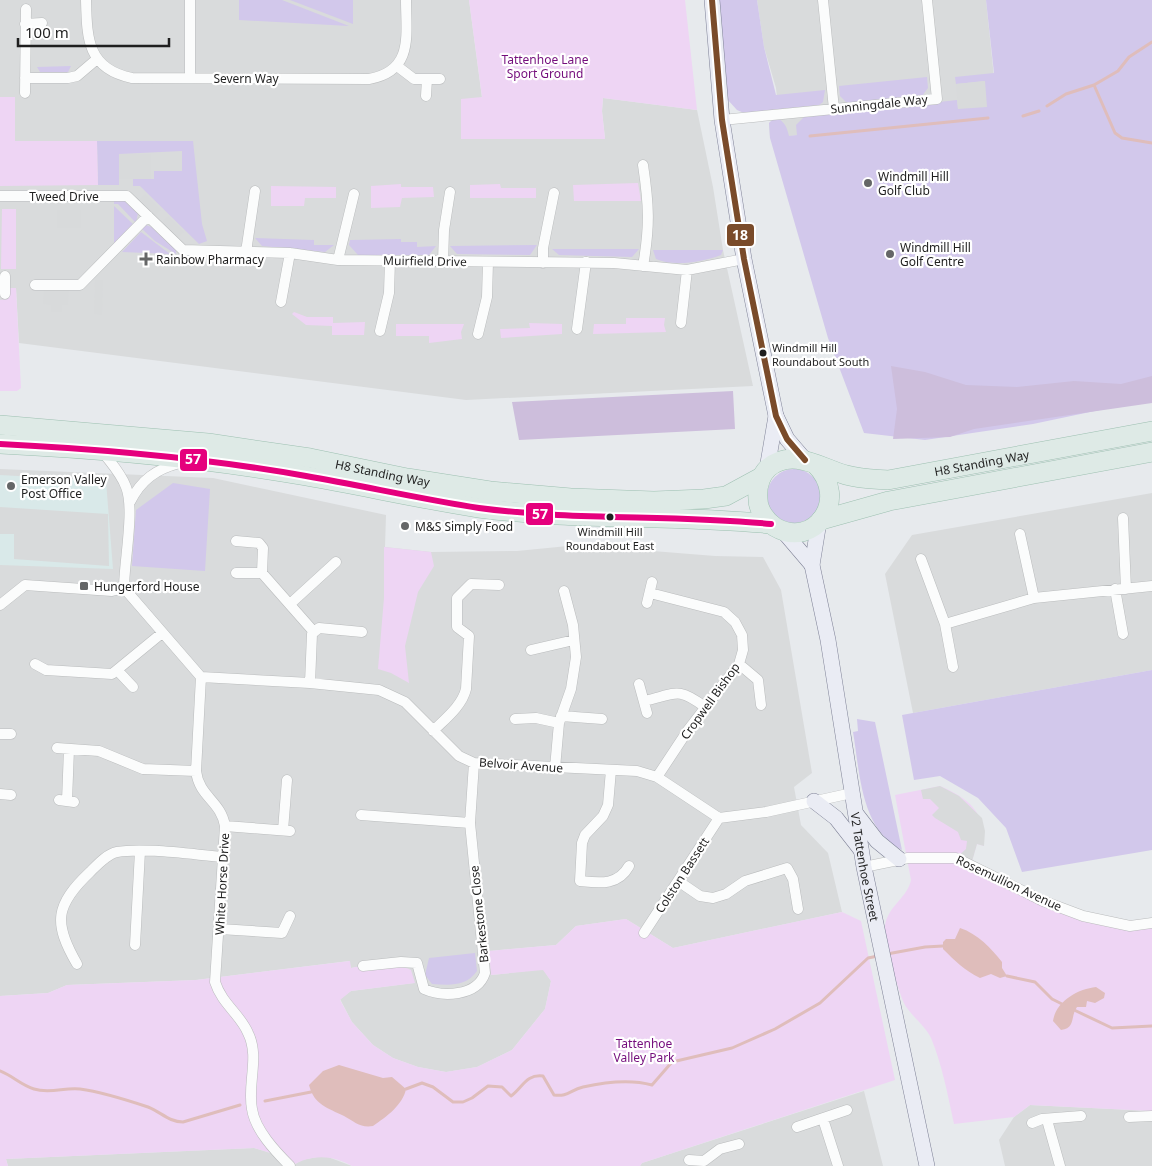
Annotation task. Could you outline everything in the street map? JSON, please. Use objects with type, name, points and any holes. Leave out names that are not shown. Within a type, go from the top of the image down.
[{"type":"highway","name":"H8 Standing Way","points":[[0,425],[208,443],[310,458],[407,478],[490,491],[571,498],[654,501],[704,499],[726,496],[764,474]]},
{"type":"highway","name":"H8 Standing Way","points":[[810,462],[846,475],[888,480],[1152,431]]},
{"type":"highway","name":"H8 Standing Way","points":[[0,444],[101,450],[193,460],[305,476],[480,508],[565,516],[703,518],[777,527]]},
{"type":"highway","name":"H8 Standing Way","points":[[820,521],[889,501],[1152,452]]},
{"type":"highway","points":[[785,459],[810,462],[824,473],[830,484],[831,497],[828,510],[820,521],[802,531],[777,527],[762,514],[758,502],[757,490],[764,474],[785,459]]},
{"type":"street","name":"Severn Way","points":[[86,0],[87,36],[90,48],[97,59],[118,76],[132,78],[369,79],[389,72],[397,66]]},
{"type":"street","points":[[190,0],[190,78]]},
{"type":"street","points":[[406,0],[406,47],[397,66],[414,79],[440,79]]},
{"type":"street","points":[[712,0],[722,120],[744,259],[776,416],[787,439],[810,462]]},
{"type":"street","points":[[823,0],[834,109]]},
{"type":"street","name":"Sunningdale Way","points":[[722,120],[937,98],[927,0]]},
{"type":"street","points":[[25,93],[26,9]]},
{"type":"street","points":[[26,24],[42,23]]},
{"type":"street","points":[[25,78],[68,78],[77,76],[97,59]]},
{"type":"street","points":[[426,96],[427,79]]},
{"type":"street","points":[[643,266],[650,228],[649,200],[644,165]]},
{"type":"street","points":[[246,252],[255,192]]},
{"type":"street","points":[[442,262],[444,230],[450,192]]},
{"type":"street","points":[[543,263],[554,193]]},
{"type":"street","points":[[338,260],[354,194]]},
{"type":"street","name":"Tweed Drive","points":[[0,196],[128,196]]},
{"type":"street","name":"Muirfield Drive","points":[[128,196],[183,250],[290,253],[338,260],[586,262],[687,270],[744,259]]},
{"type":"street","points":[[35,285],[80,285],[148,216]]},
{"type":"street","points":[[281,302],[290,253]]},
{"type":"street","points":[[380,331],[389,293],[390,260]]},
{"type":"street","points":[[478,334],[487,297],[488,262]]},
{"type":"street","points":[[578,329],[586,262]]},
{"type":"street","points":[[681,323],[687,270]]},
{"type":"street","points":[[764,474],[776,416]]},
{"type":"street","points":[[101,450],[126,487],[130,502],[124,588],[201,676]]},
{"type":"street","points":[[130,502],[136,490],[154,472],[193,460]]},
{"type":"street","points":[[1123,518],[1120,589],[1123,634]]},
{"type":"street","name":"V2 Tattenhoe Street","points":[[820,521],[812,565],[828,640],[864,867],[927,1166]]},
{"type":"street","name":"V2 Tattenhoe Street","points":[[777,527],[812,565]]},
{"type":"street","points":[[1020,534],[1034,598]]},
{"type":"street","points":[[236,541],[259,543],[263,548],[262,573],[314,632]]},
{"type":"street","points":[[921,559],[945,624],[953,667]]},
{"type":"street","points":[[290,604],[336,562]]},
{"type":"street","points":[[236,572],[262,573]]},
{"type":"street","name":"Cropwell Bishop","points":[[652,582],[649,598],[724,612],[735,622],[742,635],[742,650],[739,664],[705,707],[657,777]]},
{"type":"street","points":[[433,731],[464,698],[469,636],[457,627],[457,598],[464,588],[471,584],[479,583],[499,587]]},
{"type":"street","points":[[0,605],[24,585],[112,591],[124,588]]},
{"type":"street","points":[[945,624],[1034,598],[1152,586]]},
{"type":"street","points":[[555,768],[560,720],[571,688],[576,657],[574,625],[564,591]]},
{"type":"street","points":[[310,682],[312,634],[314,632],[319,628],[362,632]]},
{"type":"street","points":[[35,664],[46,670],[112,674],[118,671],[162,632]]},
{"type":"street","points":[[531,650],[574,640]]},
{"type":"street","points":[[739,664],[758,680],[761,705]]},
{"type":"street","points":[[118,671],[133,687]]},
{"type":"street","name":"Belvoir Avenue","points":[[201,676],[310,682],[367,688],[391,693],[405,702],[459,756],[474,763],[637,771],[657,777],[719,818]]},
{"type":"street","name":"White Horse Drive","points":[[201,676],[197,783],[223,814],[225,826],[220,929],[215,982],[219,995],[248,1032],[253,1048],[252,1111],[265,1136],[290,1166]]},
{"type":"street","points":[[639,684],[647,713]]},
{"type":"street","points":[[644,701],[675,692],[687,694],[705,707]]},
{"type":"street","points":[[515,719],[602,720]]},
{"type":"street","points":[[0,735],[11,734]]},
{"type":"street","points":[[58,748],[99,751],[143,769],[196,771]]},
{"type":"street","points":[[66,801],[69,749]]},
{"type":"street","name":"Barkestone Close","points":[[362,966],[401,962],[417,963],[424,988],[435,994],[452,994],[472,988],[483,978],[485,973],[470,823],[474,763]]},
{"type":"street","points":[[611,770],[608,806],[603,816],[585,835],[582,843],[580,881],[606,883],[621,877],[629,866]]},
{"type":"street","points":[[225,826],[286,830],[287,780]]},
{"type":"street","points":[[719,818],[760,813],[852,793]]},
{"type":"street","points":[[814,801],[836,818],[861,851]]},
{"type":"street","points":[[856,813],[877,842],[900,859]]},
{"type":"street","points":[[361,816],[470,823]]},
{"type":"street","name":"Colston Bassett","points":[[644,933],[719,818]]},
{"type":"street","points":[[76,964],[61,932],[63,903],[68,893],[110,854],[140,852],[224,857]]},
{"type":"street","points":[[135,945],[140,852]]},
{"type":"street","name":"Rosemullion Avenue","points":[[864,867],[900,859],[927,856],[956,858],[1043,901],[1084,916],[1130,926],[1152,923]]},
{"type":"street","points":[[678,881],[700,896],[713,898],[726,894],[754,878],[787,868],[793,878],[798,910]]},
{"type":"street","points":[[220,929],[282,933],[290,916]]},
{"type":"street","points":[[797,1127],[847,1110]]},
{"type":"street","points":[[1032,1123],[1081,1116]]},
{"type":"street","points":[[1129,1117],[1152,1116]]},
{"type":"street","points":[[823,1119],[838,1166]]},
{"type":"street","points":[[1047,1120],[1060,1166]]},
{"type":"street","points":[[689,1160],[705,1163],[720,1149],[739,1144]]},
{"type":"shaded area","points":[[0,0],[469,0],[482,98],[605,138],[602,111],[603,98],[697,110],[713,187],[723,250],[753,386],[466,400],[19,343],[16,288],[8,300],[0,300]]},
{"type":"shaded area","points":[[239,0],[282,0],[349,26],[239,20]]},
{"type":"shaded area","points":[[290,0],[353,0],[353,24]]},
{"type":"shaded area","points":[[717,0],[757,0],[764,47],[776,95],[825,90],[823,102],[819,105],[744,113],[737,110],[727,99]]},
{"type":"shaded area","points":[[757,0],[986,0],[998,116],[770,138],[769,123],[779,118],[776,88],[764,47]]},
{"type":"shaded area","name":"Windmill Hill Golf Centre","points":[[986,0],[1152,0],[1152,399],[1033,424],[925,440],[864,433],[828,338],[770,138],[769,123],[772,120],[779,119],[786,126],[789,136],[797,135],[796,125],[804,117],[957,100],[958,109],[985,81],[956,84],[955,77],[994,73]]},
{"type":"shaded area","points":[[71,66],[68,72],[40,72],[37,67]]},
{"type":"shaded area","points":[[927,77],[928,88],[922,96],[847,103],[840,96],[839,86]]},
{"type":"shaded area","points":[[985,81],[987,107],[958,109],[956,84]]},
{"type":"shaded area","points":[[97,141],[193,141],[202,224],[207,241],[199,244],[140,186],[133,186],[133,179],[154,179],[154,171],[182,171],[182,151],[119,154],[119,185],[98,185]]},
{"type":"shaded area","points":[[119,154],[151,154],[151,179],[119,179]]},
{"type":"shaded area","points":[[145,194],[161,210],[155,216],[139,200]]},
{"type":"shaded area","points":[[114,200],[125,201],[138,213],[136,223],[118,204],[114,204]]},
{"type":"shaded area","points":[[114,206],[134,225],[114,245]]},
{"type":"shaded area","points":[[57,210],[81,210],[81,228],[57,228]]},
{"type":"shaded area","points":[[168,216],[184,232],[178,238],[162,222]]},
{"type":"shaded area","points":[[146,225],[154,228],[176,250],[176,254],[155,241],[141,228]]},
{"type":"shaded area","points":[[141,232],[170,254],[122,252]]},
{"type":"shaded area","points":[[255,238],[314,240],[314,245],[334,245],[325,252],[262,246]]},
{"type":"shaded area","points":[[401,239],[401,242],[417,242],[417,247],[436,246],[429,255],[358,255],[349,245],[350,240]]},
{"type":"shaded area","points":[[537,245],[530,255],[457,254],[450,246]]},
{"type":"shaded area","points":[[552,249],[639,249],[632,257],[559,255]]},
{"type":"shaded area","points":[[653,250],[723,250],[721,255],[713,258],[671,263],[656,259]]},
{"type":"shaded area","points":[[95,280],[103,280],[102,315],[94,314]]},
{"type":"shaded area","points":[[44,288],[69,288],[68,305],[62,305],[62,312],[51,312],[51,305],[43,304]]},
{"type":"shaded area","points":[[891,366],[925,372],[966,385],[1017,387],[1074,381],[1121,384],[1152,376],[1152,403],[974,429],[950,437],[893,439],[897,409]]},
{"type":"shaded area","points":[[733,391],[735,429],[519,440],[512,402]]},
{"type":"shaded area","points":[[0,469],[213,478],[386,515],[385,547],[431,552],[517,551],[578,545],[715,556],[763,557],[781,590],[812,773],[794,787],[801,825],[828,853],[842,912],[673,948],[626,919],[576,926],[556,945],[489,951],[492,975],[543,969],[551,981],[545,1009],[512,1050],[477,1067],[446,1072],[418,1067],[393,1058],[373,1045],[352,1022],[340,999],[351,991],[414,983],[363,966],[351,968],[349,961],[196,980],[67,985],[48,993],[0,996]]},
{"type":"shaded area","points":[[794,469],[804,471],[813,477],[819,486],[821,496],[819,506],[813,515],[804,521],[794,523],[784,521],[775,515],[769,506],[767,496],[769,486],[775,477],[784,471]]},
{"type":"shaded area","points":[[0,475],[106,481],[113,569],[0,565]]},
{"type":"shaded area","points":[[173,483],[210,489],[205,571],[132,566],[136,510]]},
{"type":"shaded area","points":[[1152,493],[1152,670],[913,713],[885,574],[912,535]]},
{"type":"shaded area","points":[[0,507],[108,514],[109,566],[14,559],[14,534],[0,534]]},
{"type":"shaded area","points":[[1152,670],[1152,850],[1022,872],[1006,828],[978,798],[940,776],[914,780],[902,715]]},
{"type":"shaded area","points":[[857,719],[875,722],[902,850],[888,841],[878,828],[864,798],[853,732],[858,731]]},
{"type":"shaded area","points":[[940,786],[959,796],[982,818],[985,831],[984,846],[977,844],[971,865],[956,858],[966,849],[967,841],[961,840],[958,832],[935,818],[932,815],[939,808],[930,799],[923,799],[921,790]]},
{"type":"shaded area","points":[[960,928],[973,934],[989,947],[1002,962],[1002,968],[1007,976],[1000,978],[991,974],[980,978],[964,968],[943,949],[943,942],[946,939],[955,939]]},
{"type":"shaded area","points":[[475,953],[477,971],[468,980],[451,985],[432,984],[425,975],[429,958]]},
{"type":"shaded area","points":[[1096,987],[1105,993],[1104,998],[1095,1003],[1087,1001],[1086,1007],[1077,1007],[1069,1027],[1061,1030],[1053,1021],[1058,1008],[1075,993]]},
{"type":"shaded area","points":[[339,1065],[383,1078],[392,1077],[406,1089],[404,1095],[393,1110],[373,1126],[358,1124],[322,1105],[311,1092],[309,1085],[323,1071]]},
{"type":"shaded area","points":[[864,1091],[883,1166],[640,1166],[642,1163]]},
{"type":"shaded area","points":[[1030,1105],[1152,1111],[1152,1166],[1005,1166],[999,1140],[1014,1117]]},
{"type":"shaded area","points":[[254,1148],[281,1156],[290,1166],[8,1166],[6,1159]]},
{"type":"shaded area","points":[[328,1157],[352,1166],[292,1166],[302,1160]]},
{"type":"green space","name":"Tattenhoe Lane Sport Ground","points":[[469,0],[685,0],[697,110],[603,98],[602,111],[605,139],[461,139],[461,99],[482,97]]},
{"type":"green space","points":[[0,97],[15,97],[15,141],[97,141],[98,185],[0,186]]},
{"type":"green space","points":[[638,183],[641,201],[574,201],[573,185]]},
{"type":"green space","points":[[401,184],[401,187],[433,187],[434,197],[402,198],[400,207],[371,208],[371,186]]},
{"type":"green space","points":[[500,184],[501,188],[536,188],[536,198],[470,198],[470,185]]},
{"type":"green space","points":[[271,186],[336,187],[336,198],[305,198],[304,206],[271,206]]},
{"type":"green space","points":[[2,209],[16,209],[16,269],[1,269]]},
{"type":"green space","points":[[9,288],[16,288],[21,388],[17,391],[0,391],[0,300],[8,299]]},
{"type":"green space","points":[[294,312],[307,317],[333,317],[333,323],[365,322],[364,335],[332,335],[332,326],[306,325],[292,314]]},
{"type":"green space","points":[[626,318],[665,318],[666,332],[593,334],[594,324],[626,324]]},
{"type":"green space","points":[[529,323],[562,324],[562,334],[501,338],[500,329],[530,328]]},
{"type":"green space","points":[[396,324],[464,324],[461,332],[462,339],[429,343],[429,336],[396,336]]},
{"type":"green space","points":[[384,547],[431,552],[434,566],[418,592],[405,646],[409,683],[391,673],[378,669],[384,598]]},
{"type":"green space","points":[[940,786],[960,796],[974,808],[982,824],[984,846],[977,844],[971,864],[1083,916],[1152,923],[1152,1111],[1030,1105],[1014,1117],[954,1124],[942,1069],[935,1048],[926,1030],[907,1008],[900,993],[885,933],[889,913],[906,892],[911,880],[895,795]]},
{"type":"green space","name":"Tattenhoe Valley Park","points":[[842,912],[861,921],[895,1080],[642,1163],[640,1166],[352,1166],[345,1162],[322,1157],[307,1159],[292,1166],[281,1156],[254,1148],[6,1159],[8,1166],[0,1166],[0,996],[48,993],[67,985],[196,980],[350,961],[351,968],[373,965],[404,967],[411,970],[415,983],[351,991],[340,1000],[352,1022],[373,1045],[393,1058],[418,1067],[446,1072],[477,1067],[512,1050],[545,1009],[551,981],[543,970],[491,975],[489,951],[556,945],[576,926],[626,919],[673,948]]},
{"type":"waterway","points":[[1047,106],[1066,94],[1094,85],[1118,71],[1129,57],[1152,42]]},
{"type":"waterway","points":[[1094,85],[1115,133],[1122,138],[1152,143]]},
{"type":"waterway","points":[[1023,116],[1039,111]]},
{"type":"waterway","points":[[810,136],[988,118]]},
{"type":"waterway","points":[[887,954],[925,947],[943,946]]},
{"type":"waterway","points":[[406,1089],[422,1083],[433,1087],[453,1102],[463,1102],[488,1086],[502,1087],[511,1096],[529,1079],[537,1076],[543,1076],[554,1095],[563,1095],[579,1088],[609,1083],[635,1082],[652,1085],[672,1062],[732,1048],[775,1029],[820,1003],[868,958],[878,956]]},
{"type":"waterway","points":[[1007,976],[1035,982],[1052,999],[1064,1005]]},
{"type":"waterway","points":[[1072,1009],[1112,1028],[1152,1026]]},
{"type":"waterway","points":[[0,1071],[34,1089],[46,1091],[80,1089],[97,1092],[148,1107],[178,1122],[240,1105]]},
{"type":"waterway","points":[[265,1101],[311,1092]]},
{"type":"transit line","name":"18","points":[[712,0],[722,120],[744,259],[776,416],[787,439],[805,460]]},
{"type":"transit line","name":"57","points":[[0,444],[115,452],[230,464],[479,508],[515,512],[552,515],[698,519],[771,524]]},
{"type":"place","name":"Windmill Hill Golf Club","points":[[868,183]]},
{"type":"place","name":"Windmill Hill Golf Centre","points":[[890,254]]},
{"type":"place","name":"Rainbow Pharmacy","points":[[146,259]]},
{"type":"place","name":"Windmill Hill Roundabout South","points":[[763,353]]},
{"type":"place","name":"Emerson Valley Post Office","points":[[11,486]]},
{"type":"place","name":"Windmill Hill Roundabout East","points":[[610,517]]},
{"type":"place","name":"M&S Simply Food","points":[[405,526]]},
{"type":"place","name":"Hungerford House","points":[[84,586]]}]
